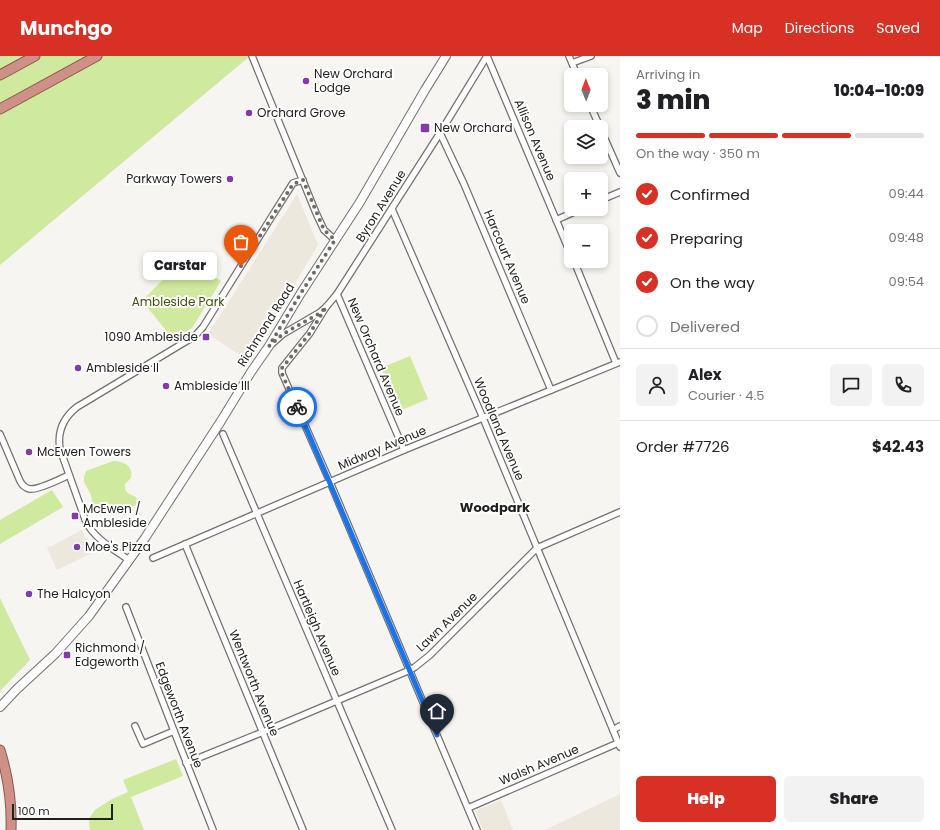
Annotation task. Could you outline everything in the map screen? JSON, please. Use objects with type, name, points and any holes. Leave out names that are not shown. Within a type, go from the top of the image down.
[{"type":"highway","points":[[0,75],[35,56]]},
{"type":"highway","points":[[0,108],[97,56]]},
{"type":"highway","points":[[0,750],[10,795],[11,830]]},
{"type":"main road","name":"Richmond Road","points":[[0,706],[55,654],[89,616],[151,530],[360,202],[446,56]]},
{"type":"street","points":[[252,56],[324,230],[335,240]]},
{"type":"street","name":"Byron Avenue","points":[[269,346],[283,334],[320,313],[337,294],[440,133],[487,56]]},
{"type":"street","name":"Allison Avenue","points":[[487,56],[564,239]]},
{"type":"street","points":[[569,56],[574,68]]},
{"type":"street","points":[[572,63],[591,56]]},
{"type":"street","name":"Harcourt Avenue","points":[[440,133],[464,184],[551,390]]},
{"type":"street","points":[[608,146],[620,173]]},
{"type":"street","points":[[129,560],[94,534],[82,515],[61,455],[59,444],[61,428],[66,417],[78,407],[195,336],[203,327],[268,221],[293,184],[303,180]]},
{"type":"street","points":[[608,197],[620,192]]},
{"type":"street","name":"Woodland Avenue","points":[[392,209],[483,418],[619,745]]},
{"type":"street","points":[[556,220],[565,216]]},
{"type":"street","points":[[577,268],[618,362]]},
{"type":"street","name":"New Orchard Avenue","points":[[337,294],[404,450]]},
{"type":"street","points":[[326,307],[310,333],[282,368],[282,374],[330,482],[477,830]]},
{"type":"street","name":"Midway Avenue","points":[[153,558],[404,450],[618,362]]},
{"type":"street","points":[[0,434],[20,481],[25,487],[36,488],[69,475]]},
{"type":"street","name":"Hartleigh Avenue","points":[[224,434],[392,830]]},
{"type":"street","name":"Lawn Avenue","points":[[186,763],[337,702],[410,670],[430,655],[537,548],[620,512]]},
{"type":"street","name":"Wentworth Avenue","points":[[185,544],[303,830]]},
{"type":"street","name":"Edgeworth Avenue","points":[[126,607],[213,830]]},
{"type":"street","points":[[135,726],[143,744],[174,732]]},
{"type":"street","points":[[613,730],[620,726]]},
{"type":"street","name":"Walsh Avenue","points":[[468,808],[619,745]]},
{"type":"shaded area","points":[[297,194],[318,245],[249,361],[208,334]]},
{"type":"shaded area","points":[[82,530],[92,553],[57,570],[47,548]]},
{"type":"shaded area","points":[[620,794],[620,830],[545,830]]},
{"type":"shaded area","points":[[501,800],[513,830],[483,830],[475,811]]},
{"type":"green space","points":[[0,56],[250,56],[0,265]]},
{"type":"green space","name":"Ambleside Park","points":[[184,258],[221,281],[192,328],[173,339],[141,302]]},
{"type":"green space","points":[[410,356],[428,399],[399,411],[381,368]]},
{"type":"green space","points":[[113,461],[124,463],[130,468],[131,478],[125,484],[125,490],[137,498],[136,505],[130,508],[108,507],[98,509],[92,501],[91,495],[84,482],[84,477],[86,471]]},
{"type":"green space","points":[[52,490],[63,507],[0,544],[0,520]]},
{"type":"green space","points":[[0,598],[30,660],[0,691]]},
{"type":"green space","points":[[176,759],[183,776],[131,797],[144,830],[90,830],[90,817],[95,810],[112,799],[128,792],[123,780]]},
{"type":"way so far","points":[[241,266],[268,221],[293,184],[303,180],[324,230],[335,240],[269,346],[283,334],[320,313],[326,307],[310,333],[282,368],[282,374],[297,407]]},
{"type":"place","name":"New Orchard Lodge","points":[[306,81]]},
{"type":"place","name":"Orchard Grove","points":[[249,113]]},
{"type":"place","name":"New Orchard","points":[[425,128]]},
{"type":"place","name":"Parkway Towers","points":[[230,179]]},
{"type":"place","name":"Carstar","points":[[241,266]]},
{"type":"place","name":"1090 Ambleside","points":[[206,337]]},
{"type":"place","name":"Ambleside II","points":[[78,368]]},
{"type":"place","name":"Ambleside III","points":[[166,386]]},
{"type":"place","name":"McEwen Towers","points":[[29,452]]},
{"type":"place","name":"McEwen / Ambleside","points":[[75,516]]},
{"type":"place","name":"Moe's Pizza","points":[[77,547]]},
{"type":"place","name":"The Halcyon","points":[[29,594]]},
{"type":"place","name":"Richmond / Edgeworth","points":[[67,655]]},
{"type":"district","name":"Woodpark","points":[[495,507]]},
{"type":"route","points":[[297,407],[437,735]]}]
